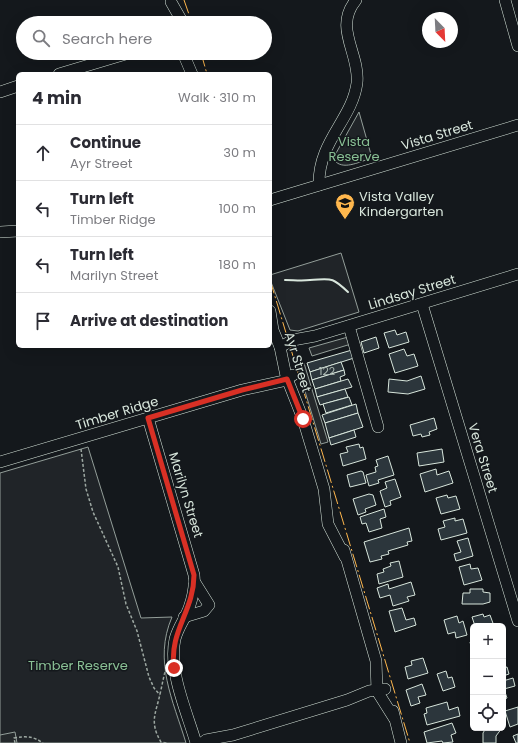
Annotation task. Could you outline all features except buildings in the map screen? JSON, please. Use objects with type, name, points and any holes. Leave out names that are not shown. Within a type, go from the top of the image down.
[{"type":"street","points":[[318,185],[325,148],[350,103],[356,89],[356,70],[346,27],[348,15],[356,0]]},
{"type":"street","points":[[505,0],[518,46]]},
{"type":"street","points":[[171,1],[173,16]]},
{"type":"street","points":[[171,1],[179,16]]},
{"type":"street","points":[[66,72],[106,60]]},
{"type":"street","points":[[187,60],[192,72]]},
{"type":"street","points":[[192,60],[193,72]]},
{"type":"street","points":[[0,92],[16,87]]},
{"type":"street","name":"Vista Street","points":[[272,200],[518,124]]},
{"type":"street","points":[[0,232],[16,232]]},
{"type":"street","name":"Lindsay Street","points":[[285,346],[518,274]]},
{"type":"street","name":"Vera Street","points":[[422,304],[518,621]]},
{"type":"street","name":"Ayr Street","points":[[272,323],[273,330],[285,346],[289,376],[324,489],[328,524],[345,557],[376,661],[384,675],[380,690],[391,701],[401,743]]},
{"type":"street","points":[[349,326],[378,427]]},
{"type":"street","name":"Timber Ridge","points":[[0,462],[289,376]]},
{"type":"street","name":"Marilyn Street","points":[[148,418],[193,568],[194,581],[192,599],[175,638],[173,660],[178,685],[196,743]]},
{"type":"street","name":"Marilyn Street","points":[[184,617],[204,610],[209,605],[194,581]]},
{"type":"street","points":[[215,743],[233,735],[347,700],[362,698],[380,690]]},
{"type":"street","points":[[202,743],[215,738],[233,735]]},
{"type":"path","points":[[80,448],[88,494],[93,512],[118,567],[126,604],[137,631],[149,677],[154,688],[160,694]]},
{"type":"path","points":[[165,671],[155,709],[154,721],[157,736],[161,743],[167,743]]},
{"type":"path","points":[[15,743],[14,738],[23,737],[32,737],[44,743]]},
{"type":"green space","name":"Vista Reserve","points":[[359,112],[372,158],[348,165],[340,164],[336,162],[335,155]]},
{"type":"green space","points":[[341,253],[359,312],[298,331],[290,330],[272,285],[272,274]]},
{"type":"green space","name":"Timber Reserve","points":[[88,447],[141,618],[172,617],[164,649],[165,665],[171,696],[186,743],[0,743],[0,473]]},
{"type":"shaded area","points":[[348,337],[351,344],[312,356],[309,348]]},
{"type":"shaded area","points":[[304,363],[328,442],[321,444],[297,365]]},
{"type":"shaded area","points":[[15,732],[17,743],[0,743],[0,735]]},
{"type":"wall","points":[[285,280],[330,280],[338,283],[348,292]]},
{"type":"power","points":[[184,0],[190,16]]},
{"type":"power","points":[[203,60],[206,72]]},
{"type":"power","points":[[272,287],[410,743]]},
{"type":"place","name":"Vista Valley Kindergarten","points":[[345,220]]},
{"type":"route","points":[[174,668],[173,650],[175,638],[178,627],[189,608],[192,599],[194,575],[148,418],[242,390],[268,385],[287,379],[303,419]]}]
